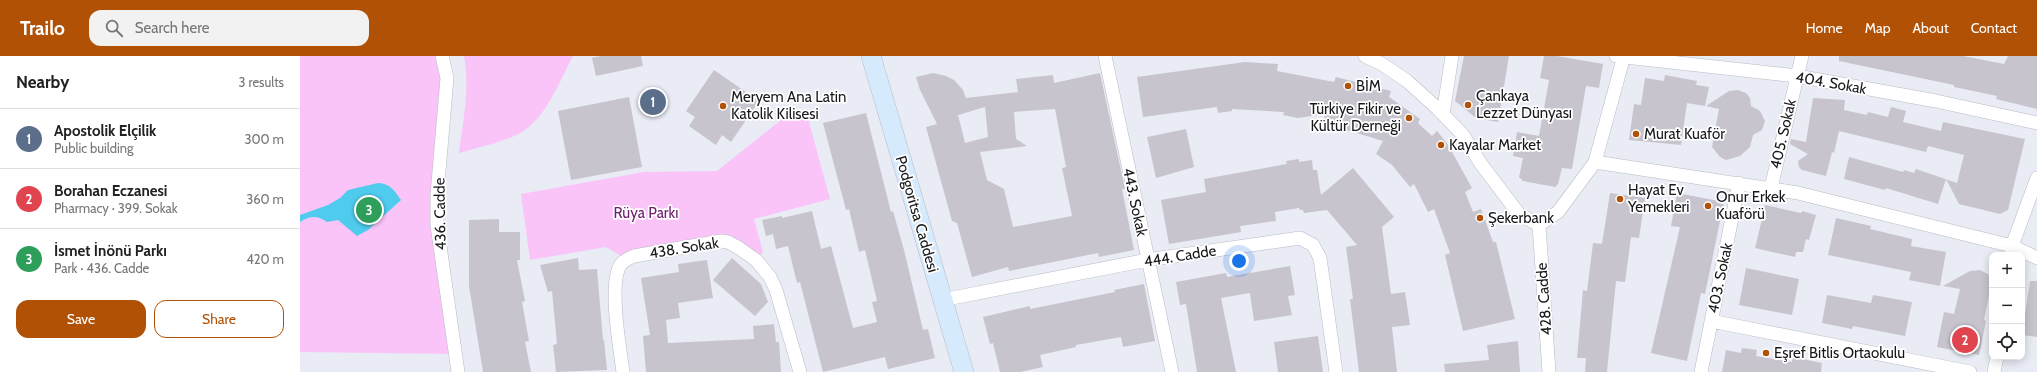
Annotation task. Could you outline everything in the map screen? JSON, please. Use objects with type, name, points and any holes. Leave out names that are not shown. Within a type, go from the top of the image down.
[{"type":"main road","name":"Podgoritsa Caddesi","points":[[871,56],[964,372]]},
{"type":"street","name":"436. Cadde","points":[[442,56],[447,78],[437,195],[437,225],[458,372]]},
{"type":"street","name":"443. Sokak","points":[[1105,56],[1147,260],[1172,372]]},
{"type":"street","points":[[1357,56],[1382,64]]},
{"type":"street","points":[[1365,56],[1382,64],[1407,81],[1443,114],[1463,135],[1481,164],[1519,214],[1539,225],[1558,212],[1595,162],[1621,56]]},
{"type":"street","points":[[1443,114],[1452,56]]},
{"type":"street","name":"404. Sokak","points":[[1621,56],[1797,76],[1936,101],[2037,122]]},
{"type":"street","name":"405. Sokak","points":[[1771,188],[1802,56]]},
{"type":"street","points":[[1595,162],[1771,188],[2037,258]]},
{"type":"street","points":[[2011,251],[2037,178]]},
{"type":"street","name":"403. Sokak","points":[[1701,372],[1740,183]]},
{"type":"street","name":"428. Cadde","points":[[1539,225],[1549,372]]},
{"type":"street","name":"444. Cadde","points":[[942,300],[1147,260],[1300,238],[1313,245],[1320,258],[1336,372]]},
{"type":"street","name":"438. Sokak","points":[[623,372],[615,282],[621,264],[626,259],[634,256],[721,241],[728,242],[756,260],[770,277],[776,290],[800,372]]},
{"type":"street","points":[[1711,321],[1970,372]]},
{"type":"street","points":[[1994,372],[1996,360]]},
{"type":"green space","points":[[300,56],[442,56],[437,195],[455,354],[300,352]]},
{"type":"green space","points":[[464,56],[573,56],[556,91],[533,123],[512,137],[459,153],[466,93],[466,68]]},
{"type":"green space","name":"Rüya Parkı","points":[[806,111],[830,199],[754,219],[763,252],[756,260],[733,244],[626,259],[606,247],[530,260],[521,194],[644,172],[717,171],[786,116]]},
{"type":"water","points":[[378,183],[389,186],[401,200],[368,230],[357,236],[338,220],[327,222],[320,218],[314,217],[307,218],[300,222],[300,215],[328,205],[340,198],[348,190]]},
{"type":"building","points":[[601,56],[641,56],[643,66],[596,76],[592,58]]},
{"type":"building","points":[[1464,56],[1509,56],[1498,122],[1476,118],[1455,101]]},
{"type":"building","points":[[1544,56],[1557,56],[1603,64],[1599,88],[1586,86],[1572,169],[1562,168],[1558,184],[1555,187],[1523,181],[1519,177],[1523,158],[1513,156],[1517,132],[1539,136],[1549,80],[1540,78]]},
{"type":"building","points":[[1839,56],[1963,56],[2004,64],[2008,56],[2037,56],[2037,109],[1996,99],[1997,96],[1954,87],[1954,85],[1839,61]]},
{"type":"building","points":[[1245,62],[1278,64],[1277,71],[1334,82],[1336,77],[1391,91],[1389,97],[1420,119],[1418,123],[1432,136],[1437,131],[1453,151],[1452,152],[1472,188],[1465,192],[1473,212],[1481,209],[1493,242],[1496,242],[1515,319],[1463,331],[1445,255],[1450,253],[1434,209],[1428,212],[1414,184],[1410,187],[1392,165],[1376,154],[1383,141],[1323,123],[1325,114],[1298,118],[1283,115],[1284,112],[1232,109],[1232,111],[1218,113],[1217,107],[1143,117],[1137,77]]},
{"type":"building","name":"Meryem Ana Latin Katolik Kilisesi","points":[[714,70],[759,101],[731,142],[722,135],[716,145],[689,126],[695,117],[686,111]]},
{"type":"building","points":[[933,73],[946,76],[954,80],[963,90],[966,98],[1018,92],[1016,79],[1053,75],[1054,83],[1100,73],[1125,189],[1122,189],[1134,250],[1099,257],[1098,253],[1009,271],[1008,267],[972,277],[957,223],[952,221],[926,127],[937,124],[920,90],[916,77]],"holes":[[[985,107],[988,137],[965,143],[958,115]],[[1055,109],[1066,167],[1062,168],[1072,216],[1013,227],[1004,189],[987,180],[980,152],[1027,146],[1016,139],[1014,112]]]},
{"type":"building","points":[[1665,75],[1697,81],[1696,85],[1709,87],[1705,106],[1687,103],[1681,145],[1629,140],[1634,104],[1641,105],[1645,78],[1664,81]]},
{"type":"building","points":[[1738,90],[1746,93],[1750,98],[1751,106],[1760,111],[1765,121],[1762,130],[1753,135],[1750,147],[1740,156],[1726,160],[1720,157],[1712,147],[1719,109],[1706,106],[1729,91]]},
{"type":"building","points":[[629,97],[642,167],[571,180],[558,111]]},
{"type":"building","points":[[1813,98],[1845,100],[1844,110],[1867,115],[1868,112],[1888,117],[1891,107],[1906,111],[1903,122],[1941,131],[1943,122],[2025,139],[2008,210],[2000,214],[1959,204],[1946,179],[1957,183],[1964,155],[1928,146],[1926,152],[1839,131],[1834,153],[1832,152],[1826,176],[1802,170],[1799,167],[1798,161],[1808,154],[1790,144],[1791,139],[1806,142]]},
{"type":"building","points":[[866,113],[891,212],[893,211],[904,250],[923,330],[928,329],[935,358],[888,369],[885,357],[823,372],[800,282],[797,283],[788,246],[776,249],[773,234],[766,236],[762,220],[782,216],[782,218],[812,211],[821,249],[831,246],[853,328],[877,322],[872,302],[877,301],[865,250],[859,252],[849,209],[846,210],[823,123]]},
{"type":"building","points":[[1186,129],[1194,167],[1156,178],[1147,137]]},
{"type":"building","points":[[1849,157],[1903,172],[1904,170],[1914,173],[1916,169],[1946,179],[1938,204],[1886,188],[1885,190],[1844,179]]},
{"type":"building","points":[[1299,159],[1299,162],[1312,160],[1313,170],[1317,170],[1321,195],[1353,168],[1394,217],[1382,227],[1391,294],[1405,292],[1410,325],[1392,327],[1397,372],[1359,372],[1350,299],[1353,299],[1346,247],[1357,245],[1327,210],[1304,213],[1303,210],[1300,210],[1299,208],[1275,212],[1276,221],[1240,226],[1241,232],[1169,244],[1161,200],[1206,192],[1204,179],[1287,164],[1286,161]]},
{"type":"building","points":[[1610,193],[1645,198],[1639,238],[1631,237],[1625,282],[1616,281],[1607,372],[1585,372],[1586,358],[1577,358],[1583,290],[1587,291],[1593,243],[1602,244]]},
{"type":"building","points":[[1677,193],[1724,202],[1705,294],[1701,293],[1687,361],[1651,353],[1680,227],[1671,226]]},
{"type":"building","points":[[1765,205],[1801,213],[1802,211],[1816,215],[1809,240],[1806,239],[1803,252],[1796,252],[1795,257],[1755,248],[1762,219],[1759,218],[1762,207],[1764,208]]},
{"type":"building","points":[[1836,218],[1871,226],[1870,229],[1912,239],[1911,246],[1946,252],[1940,286],[1909,280],[1911,272],[1828,255]]},
{"type":"building","points":[[499,219],[499,232],[520,232],[520,260],[517,260],[525,301],[522,302],[529,341],[525,342],[531,372],[483,372],[469,286],[469,220]]},
{"type":"building","points":[[578,258],[579,270],[597,269],[607,370],[556,372],[553,345],[557,344],[552,291],[548,292],[540,265]]},
{"type":"building","points":[[732,258],[761,284],[768,302],[755,316],[713,280]]},
{"type":"building","points":[[707,260],[713,298],[678,303],[680,318],[666,320],[668,343],[754,339],[753,326],[774,324],[776,342],[779,342],[781,372],[646,372],[643,336],[650,335],[641,278],[679,272],[678,264]]},
{"type":"building","points":[[1290,266],[1295,295],[1288,296],[1292,315],[1254,321],[1250,293],[1221,298],[1236,372],[1197,372],[1186,304],[1180,305],[1176,282],[1226,273],[1227,277]]},
{"type":"building","points":[[1746,268],[1799,279],[1792,315],[1739,305]]},
{"type":"building","points":[[1980,270],[1989,276],[1989,296],[1984,320],[1986,321],[1979,355],[1937,347],[1944,312],[1954,314],[1960,289],[1943,286],[1970,271]]},
{"type":"building","points":[[2030,281],[2037,281],[2037,337],[2025,335],[2025,315]]},
{"type":"building","points":[[1144,284],[1155,341],[1123,347],[1121,337],[1076,345],[1076,347],[1040,355],[1043,367],[1020,372],[1000,372],[993,343],[990,344],[983,317],[1030,306],[1030,309],[1115,292],[1114,290]]},
{"type":"building","points":[[1827,295],[1871,303],[1873,295],[1912,302],[1905,336],[1853,326],[1852,329],[1822,323]]},
{"type":"building","points":[[1318,336],[1323,372],[1278,372],[1274,342]]},
{"type":"building","points":[[1518,341],[1520,372],[1445,372],[1444,364],[1489,360],[1487,345]]},
{"type":"building","points":[[1742,348],[1757,350],[1756,356],[1792,362],[1793,357],[1822,363],[1821,372],[1722,372],[1726,350],[1741,353]]},
{"type":"place","name":"BİM","points":[[1348,86]]},
{"type":"place","name":"Apostolik Elçilik","points":[[653,102]]},
{"type":"place","name":"Çankaya Lezzet Dünyası","points":[[1468,105]]},
{"type":"place","name":"Meryem Ana Latin Katolik Kilisesi","points":[[723,106]]},
{"type":"place","name":"Türkiye Fikir ve Kültür Derneği","points":[[1409,118]]},
{"type":"place","name":"Murat Kuaför","points":[[1636,134]]},
{"type":"place","name":"Kayalar Market","points":[[1441,145]]},
{"type":"place","name":"Hayat Ev Yemekleri","points":[[1620,199]]},
{"type":"place","name":"Onur Erkek Kuaförü","points":[[1708,206]]},
{"type":"place","name":"İsmet İnönü Parkı","points":[[369,210]]},
{"type":"place","name":"Şekerbank","points":[[1480,218]]},
{"type":"place","name":"Borahan Eczanesi","points":[[1965,340]]},
{"type":"place","name":"Eşref Bitlis Ortaokulu","points":[[1766,353]]}]
